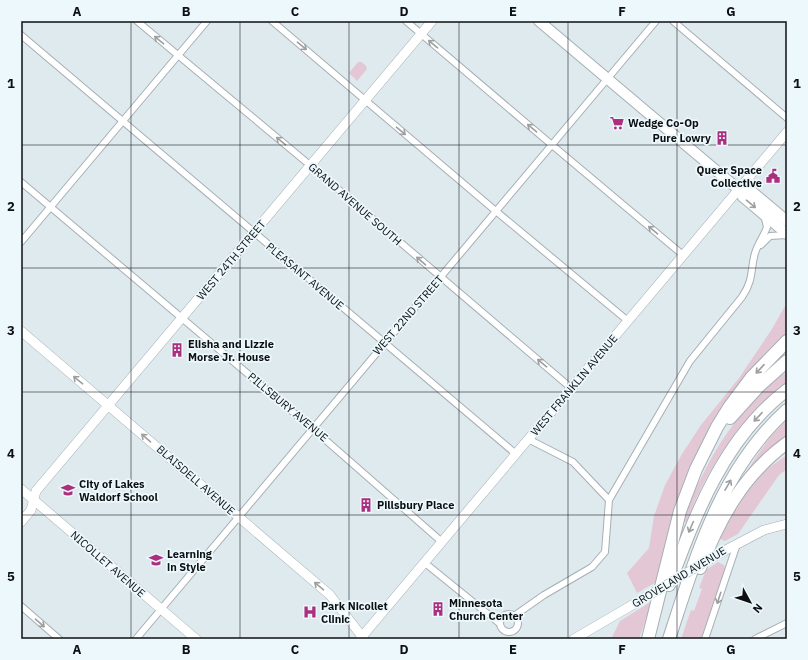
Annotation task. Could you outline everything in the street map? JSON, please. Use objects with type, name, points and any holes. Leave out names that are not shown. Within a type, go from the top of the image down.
[{"type":"highway","points":[[649,639],[680,511],[703,454],[727,411],[751,378],[787,341]]},
{"type":"highway","points":[[688,488],[712,444],[741,406],[761,383],[787,361]]},
{"type":"highway","points":[[741,406],[763,384],[787,366]]},
{"type":"highway","points":[[649,639],[692,524],[704,497],[721,466],[747,429],[787,390]]},
{"type":"highway","points":[[670,639],[698,551],[724,491],[758,439],[787,410]]},
{"type":"highway","points":[[670,639],[717,528],[727,509],[753,473],[787,443]]},
{"type":"highway","points":[[741,488],[762,467],[787,450]]},
{"type":"main road","points":[[539,21],[738,189],[743,197],[787,234]]},
{"type":"main road","points":[[738,189],[750,190],[787,221]]},
{"type":"street","name":"GRAND AVENUE SOUTH","points":[[137,21],[311,166],[571,388]]},
{"type":"street","points":[[21,242],[208,21]]},
{"type":"street","points":[[272,21],[628,321]]},
{"type":"street","points":[[406,21],[552,145],[684,254]]},
{"type":"street","name":"WEST 24TH STREET","points":[[21,522],[31,510],[36,491],[432,21]]},
{"type":"street","name":"WEST 22ND STREET","points":[[136,639],[656,21]]},
{"type":"street","points":[[673,21],[787,118]]},
{"type":"street","name":"PLEASANT AVENUE","points":[[21,35],[516,454]]},
{"type":"street","name":"WEST FRANKLIN AVENUE","points":[[362,638],[787,132]]},
{"type":"street","name":"PILLSBURY AVENUE","points":[[21,182],[313,429],[442,542]]},
{"type":"street","points":[[514,616],[544,595],[592,567],[605,552],[610,500],[690,361],[748,288],[752,279],[756,250],[767,227],[763,214]]},
{"type":"street","points":[[754,261],[759,248],[767,238],[774,235],[787,234]]},
{"type":"street","name":"BLAISDELL AVENUE","points":[[21,332],[330,595],[362,638]]},
{"type":"street","points":[[528,439],[573,462],[610,500]]},
{"type":"street","name":"NICOLLET AVENUE","points":[[21,489],[196,639]]},
{"type":"street","name":"GROVELAND AVENUE","points":[[574,639],[737,543],[764,530],[787,524]]},
{"type":"street","points":[[705,639],[737,543]]},
{"type":"street","points":[[425,562],[499,623],[504,631],[512,632]]},
{"type":"street","points":[[21,606],[59,639]]},
{"type":"street","points":[[499,623],[501,617],[504,615],[510,614],[514,616],[518,625],[512,632]]},
{"type":"street","points":[[755,639],[787,623]]},
{"type":"street","points":[[512,632],[516,639]]},
{"type":"shaded area","points":[[358,62],[362,62],[367,69],[357,81],[349,73]]},
{"type":"shaded area","points":[[785,306],[787,308],[787,338],[710,432],[660,580],[637,593],[627,573],[649,548],[654,516],[665,485],[682,454],[701,425],[739,378],[772,329]]},
{"type":"shaded area","points":[[787,371],[787,383],[754,411],[727,445],[704,483],[686,522],[683,521],[689,504],[709,462],[727,433],[748,406]]},
{"type":"shaded area","points":[[787,420],[787,439],[743,477],[768,440]]},
{"type":"shaded area","points":[[787,455],[787,469],[779,475],[738,534],[725,541],[717,538],[722,528],[755,480],[767,469]]},
{"type":"shaded area","points":[[718,562],[724,565],[725,569],[701,639],[681,639],[691,610],[694,611],[702,589],[699,588],[706,570]]},
{"type":"shaded area","points":[[652,601],[639,639],[611,639],[620,621]]},
{"type":"place","name":"Wedge Co-Op","points":[[617,123]]},
{"type":"place","name":"Pure Lowry","points":[[722,138]]},
{"type":"place","name":"Queer Space Collective","points":[[773,176]]},
{"type":"place","name":"Elisha and Lizzie Morse Jr. House","points":[[177,350]]},
{"type":"place","name":"City of Lakes Waldorf School","points":[[68,490]]},
{"type":"place","name":"Pillsbury Place","points":[[366,505]]},
{"type":"place","name":"Learning in Style","points":[[156,560]]},
{"type":"place","name":"Minnesota Church Center","points":[[438,609]]},
{"type":"place","name":"Park Nicollet Clinic","points":[[310,612]]}]
